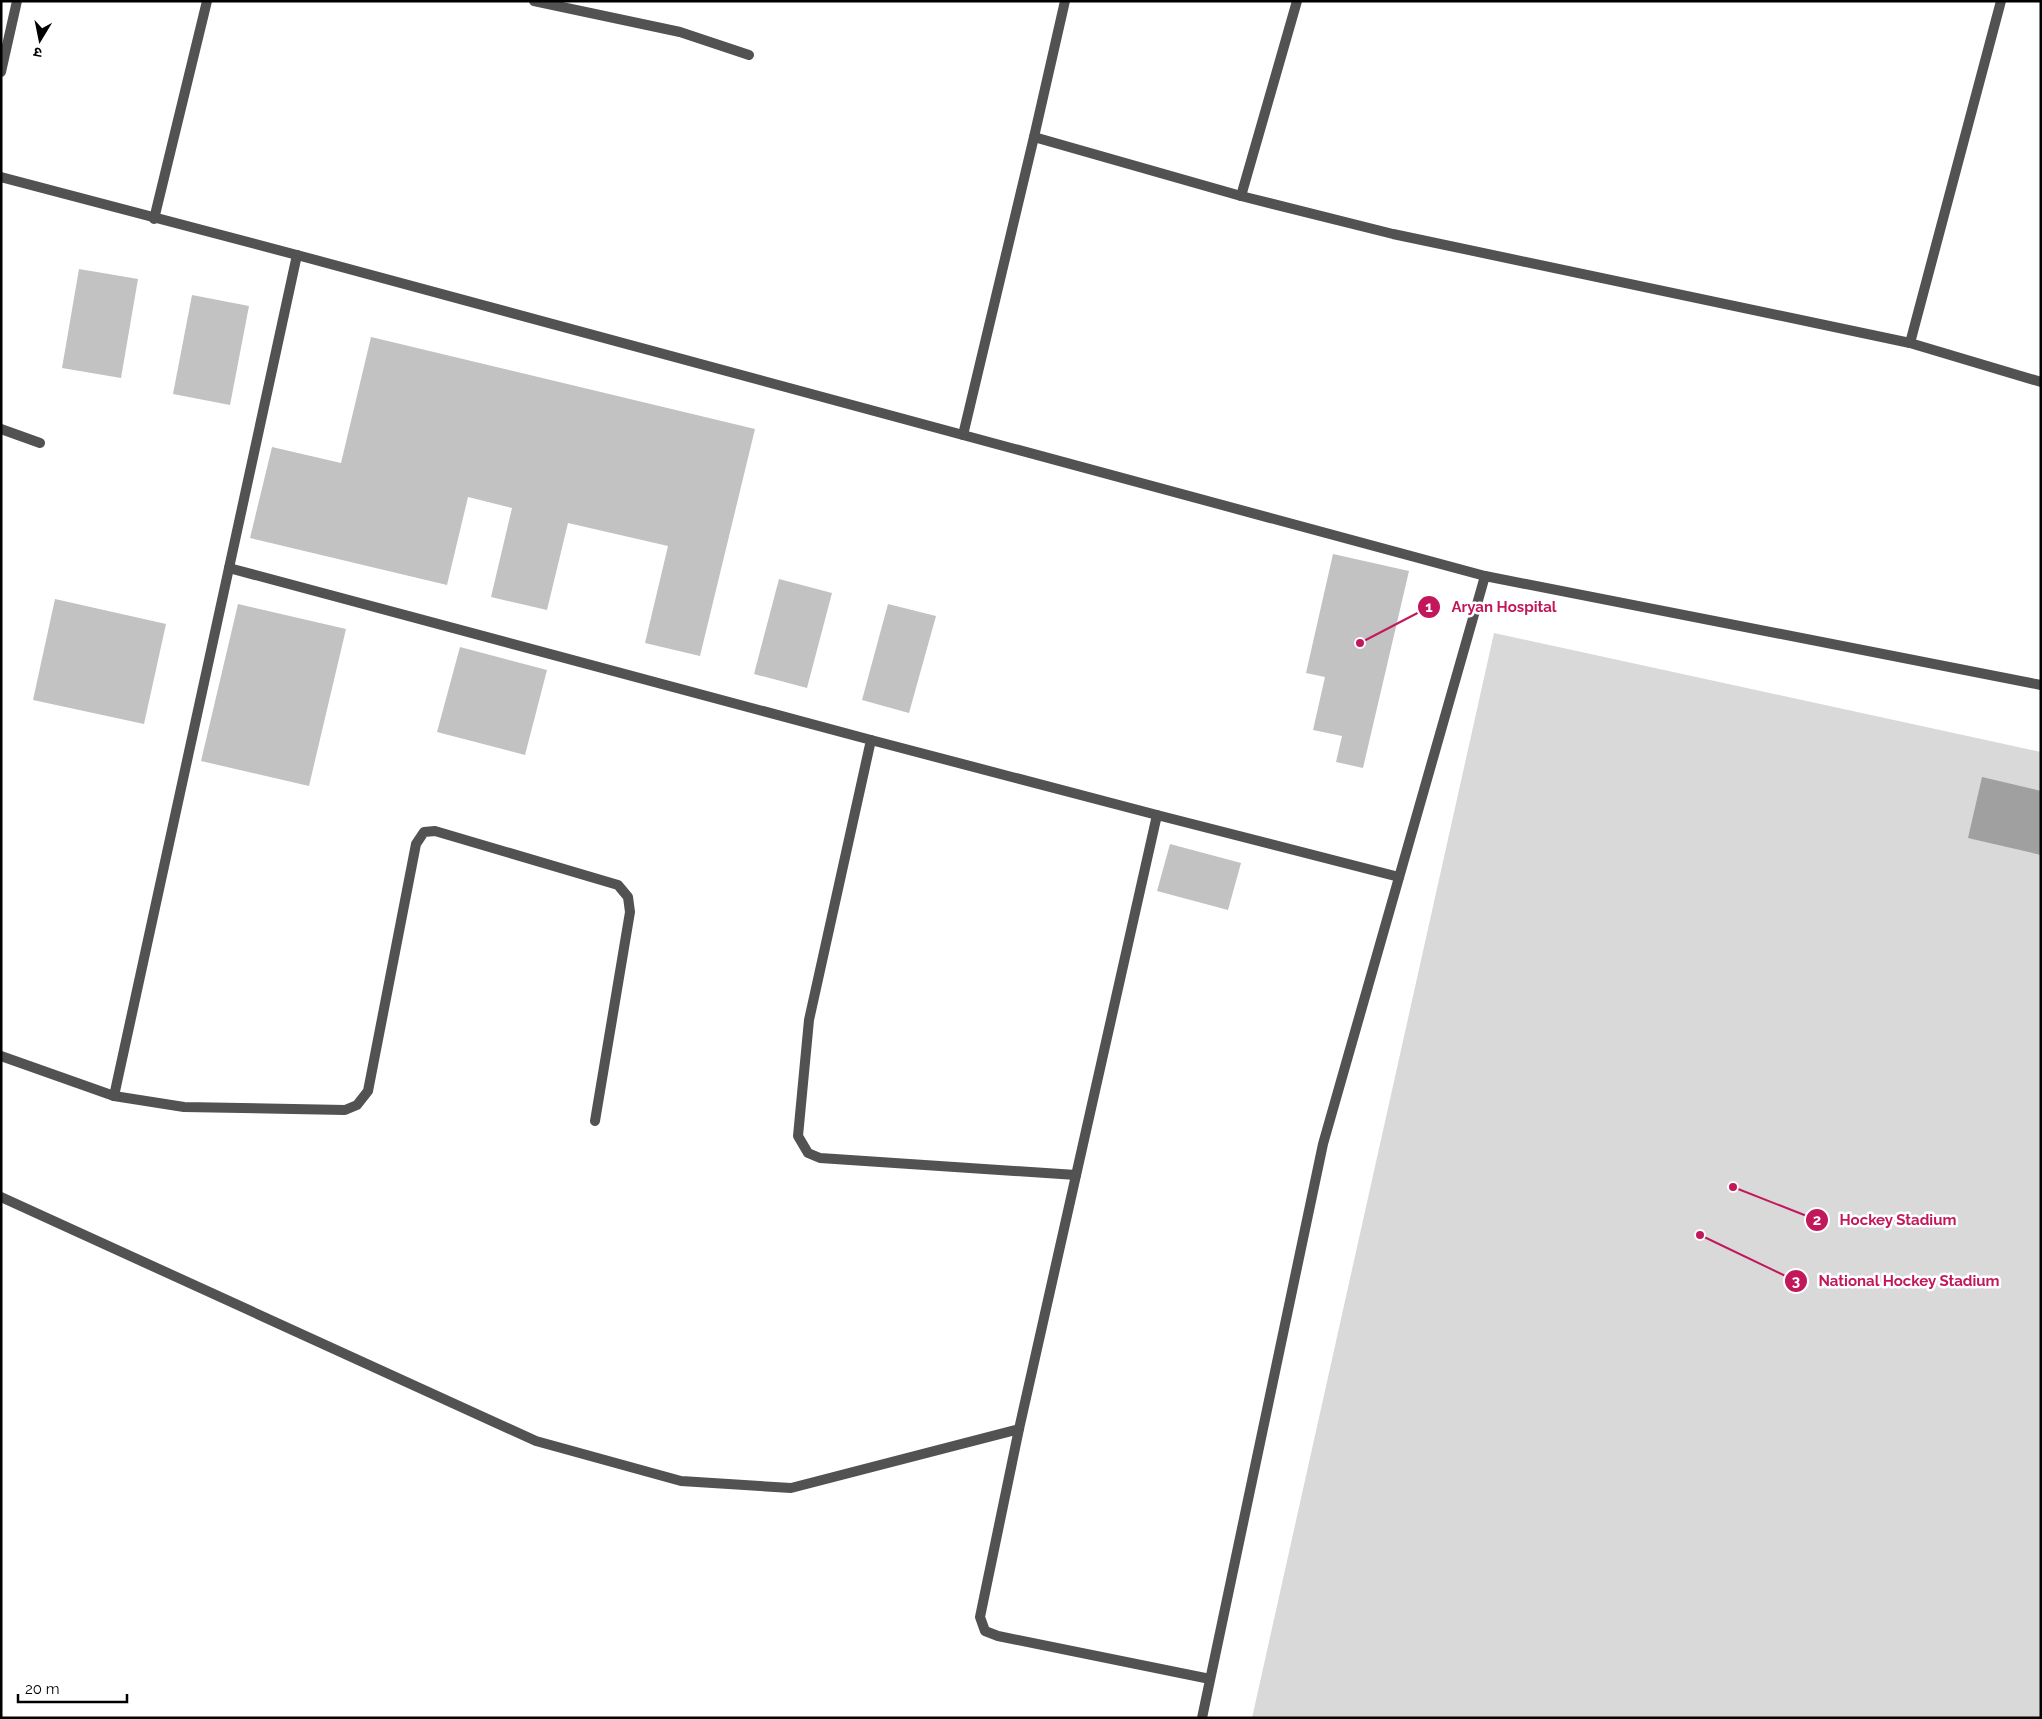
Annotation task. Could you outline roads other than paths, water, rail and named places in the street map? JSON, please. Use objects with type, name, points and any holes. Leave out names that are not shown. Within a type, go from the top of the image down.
[{"type":"street","points":[[1,72],[17,1]]},
{"type":"street","points":[[154,218],[207,1]]},
{"type":"street","points":[[534,1],[680,32],[749,55]]},
{"type":"street","points":[[963,435],[1065,1]]},
{"type":"street","points":[[1242,196],[1297,1]]},
{"type":"street","points":[[1910,343],[2001,1]]},
{"type":"street","points":[[1034,137],[1242,196],[1393,234],[1910,343],[2041,382]]},
{"type":"street","points":[[1,177],[297,255],[1485,576],[2041,685]]},
{"type":"street","points":[[114,1096],[297,255]]},
{"type":"street","points":[[1,429],[40,443]]},
{"type":"street","points":[[229,568],[871,740],[1399,877]]},
{"type":"street","points":[[1202,1718],[1323,1144],[1485,576]]},
{"type":"street","points":[[871,740],[809,1020],[798,1136],[808,1153],[820,1158],[1076,1175]]},
{"type":"street","points":[[1157,814],[1019,1429],[980,1617],[985,1631],[998,1636],[1210,1679]]},
{"type":"street","points":[[1,1056],[114,1096],[184,1107],[345,1110],[357,1106],[368,1092],[416,844],[424,832],[436,831],[618,885],[628,897],[630,912],[595,1121]]},
{"type":"street","points":[[1,1197],[536,1441],[681,1481],[791,1488],[1019,1429]]},
{"type":"place","name":"Aryan Hospital","points":[[1360,643]]},
{"type":"place","name":"Hockey Stadium","points":[[1733,1187]]},
{"type":"place","name":"National Hockey Stadium","points":[[1700,1235]]}]
